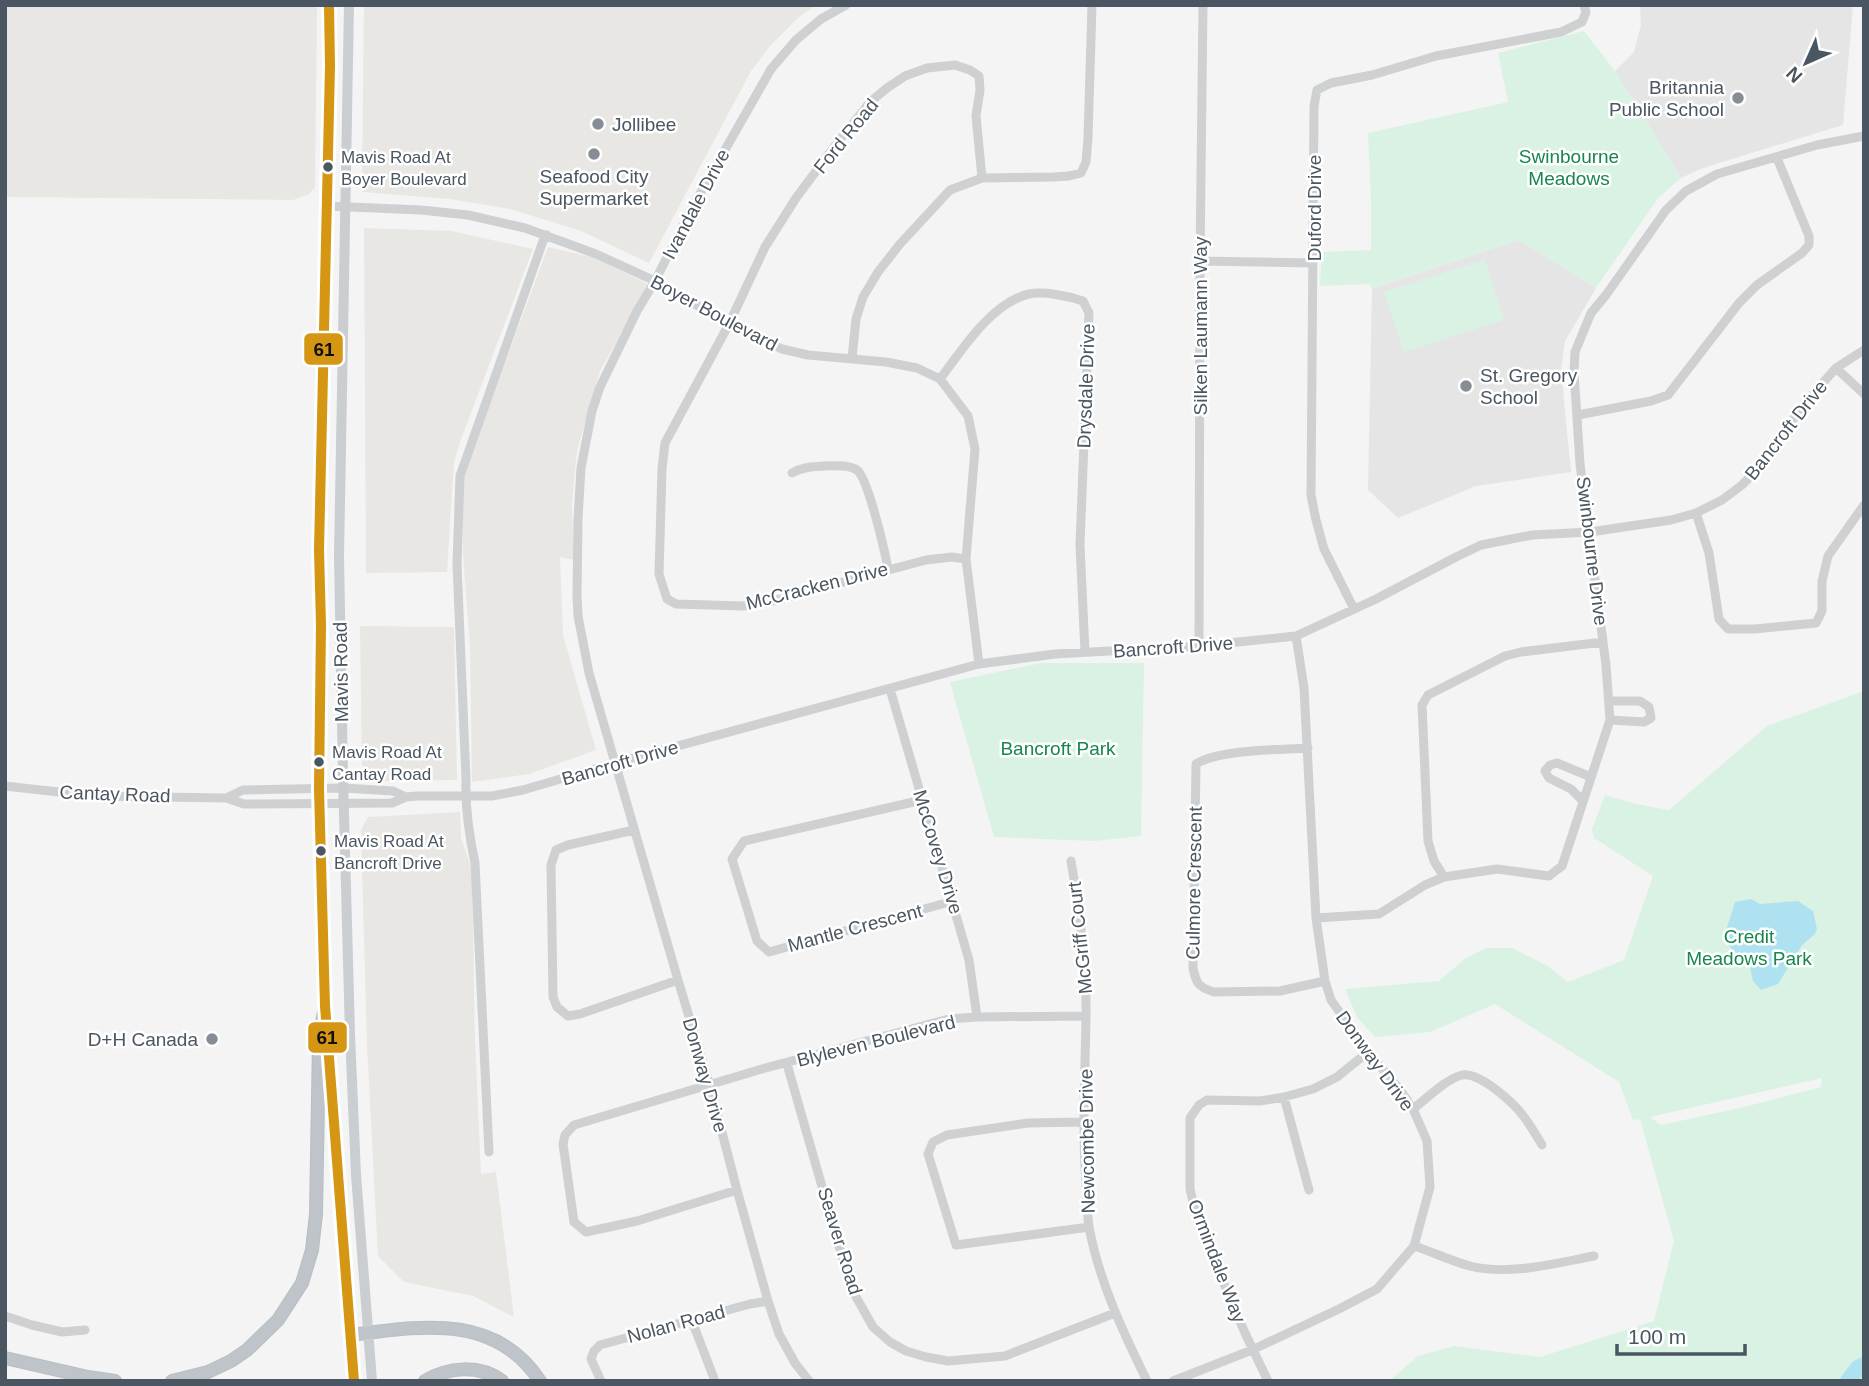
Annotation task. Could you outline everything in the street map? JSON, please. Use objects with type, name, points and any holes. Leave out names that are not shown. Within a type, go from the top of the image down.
[{"type":"highway","points":[[172,1381],[208,1372],[247,1350],[278,1320],[302,1283],[312,1250],[316,1214],[318,1040],[326,1006]]},
{"type":"highway","points":[[351,1335],[438,1328],[483,1335],[499,1341],[517,1353],[540,1381]]},
{"type":"highway","points":[[5,1358],[115,1381]]},
{"type":"highway","points":[[425,1381],[437,1373],[452,1369],[472,1369],[493,1374],[502,1381]]},
{"type":"main road","name":"Mavis Road","points":[[329,5],[330,66],[319,550],[321,625],[318,789],[326,1006],[354,1381]]},
{"type":"main road","name":"Mavis Road","points":[[349,5],[339,556],[350,1034],[356,1175],[372,1381]]},
{"type":"street","name":"Ivandale Drive","points":[[615,763],[589,673],[576,594],[581,468],[592,411],[600,387],[637,311],[771,69],[796,40],[821,19],[846,5]]},
{"type":"street","points":[[852,358],[856,319],[863,297],[900,244],[950,190],[982,178],[1053,177],[1081,173],[1086,162],[1092,5]]},
{"type":"street","name":"Silken Laumann Way","points":[[1199,646],[1203,5]]},
{"type":"street","name":"Duford Drive","points":[[1354,610],[1324,549],[1311,495],[1314,106],[1317,90],[1331,83],[1372,75],[1436,56],[1561,32],[1582,22],[1586,12],[1584,5]]},
{"type":"street","name":"Ford Road","points":[[729,324],[765,247],[796,198],[870,102],[905,76],[927,68],[955,65],[979,76],[976,116],[982,178]]},
{"type":"street","name":"Swinbourne Drive","points":[[1316,919],[1379,914],[1425,885],[1444,877],[1497,869],[1549,876],[1562,866],[1610,720],[1603,642],[1580,464],[1574,372],[1575,352],[1591,313],[1666,210],[1686,191],[1717,174],[1816,145],[1864,136]]},
{"type":"street","points":[[1578,415],[1651,401],[1668,395],[1739,303],[1757,285],[1809,245],[1809,236],[1777,158]]},
{"type":"street","name":"Boyer Boulevard","points":[[326,206],[468,215],[525,228],[596,254],[655,281],[729,324],[782,349],[808,355],[886,362],[917,368],[940,379]]},
{"type":"street","points":[[489,1152],[475,863],[465,796],[457,564],[460,476],[490,386],[547,235]]},
{"type":"street","points":[[1200,261],[1313,263]]},
{"type":"street","name":"Drysdale Drive","points":[[940,379],[991,316],[1009,302],[1030,294],[1066,296],[1083,301],[1089,313],[1080,545],[1086,652]]},
{"type":"street","name":"McCracken Drive","points":[[729,324],[665,443],[659,575],[667,599],[676,604],[762,604],[926,560],[966,559]]},
{"type":"street","name":"Bancroft Drive","points":[[319,804],[392,803],[406,797],[492,796],[523,790],[979,664],[1086,652],[1199,646],[1296,636],[1354,610],[1482,545],[1532,535],[1590,532],[1671,520],[1696,513],[1722,500],[1759,468],[1804,404],[1836,368],[1864,350]]},
{"type":"street","points":[[1836,368],[1864,394]]},
{"type":"street","points":[[940,379],[968,416],[975,449],[966,559],[979,664]]},
{"type":"street","points":[[792,472],[812,467],[850,467],[858,470],[867,488],[888,569]]},
{"type":"street","points":[[1696,513],[1709,553],[1719,619],[1728,629],[1755,629],[1816,623],[1822,611],[1822,581],[1828,556],[1864,505]]},
{"type":"street","name":"Donway Drive","points":[[1173,1381],[1252,1350],[1377,1289],[1414,1246],[1430,1187],[1427,1141],[1413,1110],[1331,1000],[1325,981],[1316,919],[1304,688],[1296,636]]},
{"type":"street","points":[[1444,877],[1434,861],[1426,822],[1422,705],[1428,695],[1505,656],[1603,642]]},
{"type":"street","name":"McCovey Drive","points":[[890,689],[969,960],[977,1017]]},
{"type":"street","points":[[1609,701],[1640,701],[1649,707],[1651,718],[1644,722],[1610,720]]},
{"type":"street","name":"Culmore Crescent","points":[[1308,748],[1218,755],[1196,764],[1193,968],[1196,981],[1205,989],[1214,992],[1280,991],[1325,981]]},
{"type":"street","name":"Donway Drive","points":[[615,763],[710,1086],[768,1301],[779,1334],[795,1363],[809,1381]]},
{"type":"street","points":[[1583,801],[1571,789],[1549,778],[1545,771],[1550,765],[1558,763],[1591,777]]},
{"type":"street","name":"Cantay Road","points":[[5,786],[94,796],[226,798],[244,804],[319,804]]},
{"type":"street","name":"Bancroft Drive","points":[[318,789],[393,791],[406,797]]},
{"type":"street","name":"Cantay Road","points":[[226,798],[243,790],[318,789]]},
{"type":"street","name":"Mantle Crescent","points":[[922,800],[744,841],[732,859],[757,941],[769,952],[953,901]]},
{"type":"street","points":[[634,830],[556,850],[551,865],[554,997],[557,1007],[568,1016],[678,980]]},
{"type":"street","name":"McGriff Court","points":[[1071,861],[1081,919],[1086,1016]]},
{"type":"street","name":"Blyleven Boulevard","points":[[737,1190],[638,1221],[586,1232],[574,1222],[563,1144],[565,1135],[574,1125],[762,1069],[949,1020],[977,1017],[1086,1016]]},
{"type":"street","name":"Newcombe Drive","points":[[1086,1016],[1084,1149],[1089,1227],[1115,1313],[1147,1381]]},
{"type":"street","name":"Ormindale Way","points":[[1268,1381],[1198,1223],[1190,1189],[1189,1118],[1199,1105],[1207,1100],[1260,1101],[1312,1089],[1337,1077],[1368,1052]]},
{"type":"street","name":"Seaver Road","points":[[787,1063],[851,1288],[873,1327],[890,1342],[906,1351],[948,1361],[1006,1356],[1115,1313]]},
{"type":"street","points":[[1413,1110],[1449,1081],[1464,1075],[1480,1079],[1504,1095],[1523,1115],[1542,1145]]},
{"type":"street","points":[[1284,1097],[1308,1190]]},
{"type":"street","points":[[1084,1122],[1028,1123],[947,1135],[933,1142],[928,1154],[956,1245],[1089,1227]]},
{"type":"street","points":[[1414,1246],[1472,1267],[1505,1269],[1594,1256]]},
{"type":"street","name":"Nolan Road","points":[[601,1381],[591,1359],[600,1345],[768,1301]]},
{"type":"street","points":[[5,1316],[62,1332],[85,1330]]},
{"type":"street","points":[[692,1321],[715,1381]]},
{"type":"shaded area","points":[[5,5],[317,5],[315,187],[309,194],[293,200],[5,197]]},
{"type":"shaded area","points":[[364,5],[816,5],[798,18],[770,46],[751,71],[649,263],[581,231],[510,209],[450,199],[362,192]]},
{"type":"shaded area","name":"Britannia Public School","points":[[1640,5],[1853,5],[1843,125],[1703,168],[1681,178],[1615,71],[1634,52],[1641,25]]},
{"type":"shaded area","points":[[364,228],[452,231],[533,249],[454,462],[447,572],[366,573]]},
{"type":"shaded area","name":"St. Gregory School","points":[[1519,240],[1596,288],[1565,341],[1561,370],[1571,472],[1476,486],[1398,518],[1368,490],[1372,289]]},
{"type":"shaded area","points":[[548,247],[595,258],[648,284],[600,371],[577,451],[572,503],[574,560],[560,557],[563,635],[596,750],[529,774],[472,782],[470,646],[463,556],[462,478]]},
{"type":"shaded area","points":[[360,626],[454,627],[457,780],[377,781],[362,765]]},
{"type":"shaded area","points":[[460,812],[461,838],[472,870],[481,1174],[496,1172],[514,1317],[473,1296],[404,1282],[378,1256],[367,1045],[361,830],[368,817]]},
{"type":"green space","name":"Swinbourne Meadows","points":[[1584,31],[1615,71],[1681,178],[1658,198],[1596,288],[1519,240],[1372,289],[1370,284],[1320,286],[1322,252],[1371,250],[1368,133],[1508,102],[1498,53]]},
{"type":"green space","points":[[1485,260],[1504,320],[1404,352],[1384,292]]},
{"type":"green space","name":"Bancroft Park","points":[[1041,663],[1144,663],[1141,836],[1094,841],[994,837],[950,682]]},
{"type":"green space","name":"Credit Meadows Park","points":[[1864,691],[1864,1381],[1389,1381],[1418,1356],[1454,1346],[1540,1357],[1654,1321],[1674,1241],[1640,1119],[1633,1120],[1619,1082],[1495,1004],[1430,1032],[1375,1037],[1357,1017],[1345,989],[1439,981],[1466,958],[1486,948],[1512,948],[1546,965],[1568,982],[1624,960],[1653,876],[1594,838],[1592,829],[1605,795],[1669,810],[1767,726]],"holes":[[[1822,1078],[1821,1087],[1661,1125],[1650,1117]]]},
{"type":"water","points":[[1751,899],[1760,904],[1798,901],[1813,911],[1817,929],[1802,945],[1778,984],[1761,990],[1753,981],[1750,967],[1723,940],[1735,902]]},
{"type":"waterway","points":[[1848,1381],[1858,1368],[1864,1365]]},
{"type":"transit line","name":"61","points":[[329,5],[330,66],[319,550],[319,789],[325,1006],[354,1381]]},
{"type":"place","name":"Britannia Public School","points":[[1738,98]]},
{"type":"place","name":"Jollibee","points":[[598,124]]},
{"type":"place","name":"Seafood City Supermarket","points":[[594,154]]},
{"type":"place","name":"Mavis Road At Boyer Boulevard","points":[[328,167]]},
{"type":"place","name":"St. Gregory School","points":[[1466,386]]},
{"type":"place","name":"Mavis Road At Cantay Road","points":[[319,762]]},
{"type":"place","name":"Mavis Road At Bancroft Drive","points":[[321,851]]},
{"type":"place","name":"D+H Canada","points":[[212,1039]]}]
